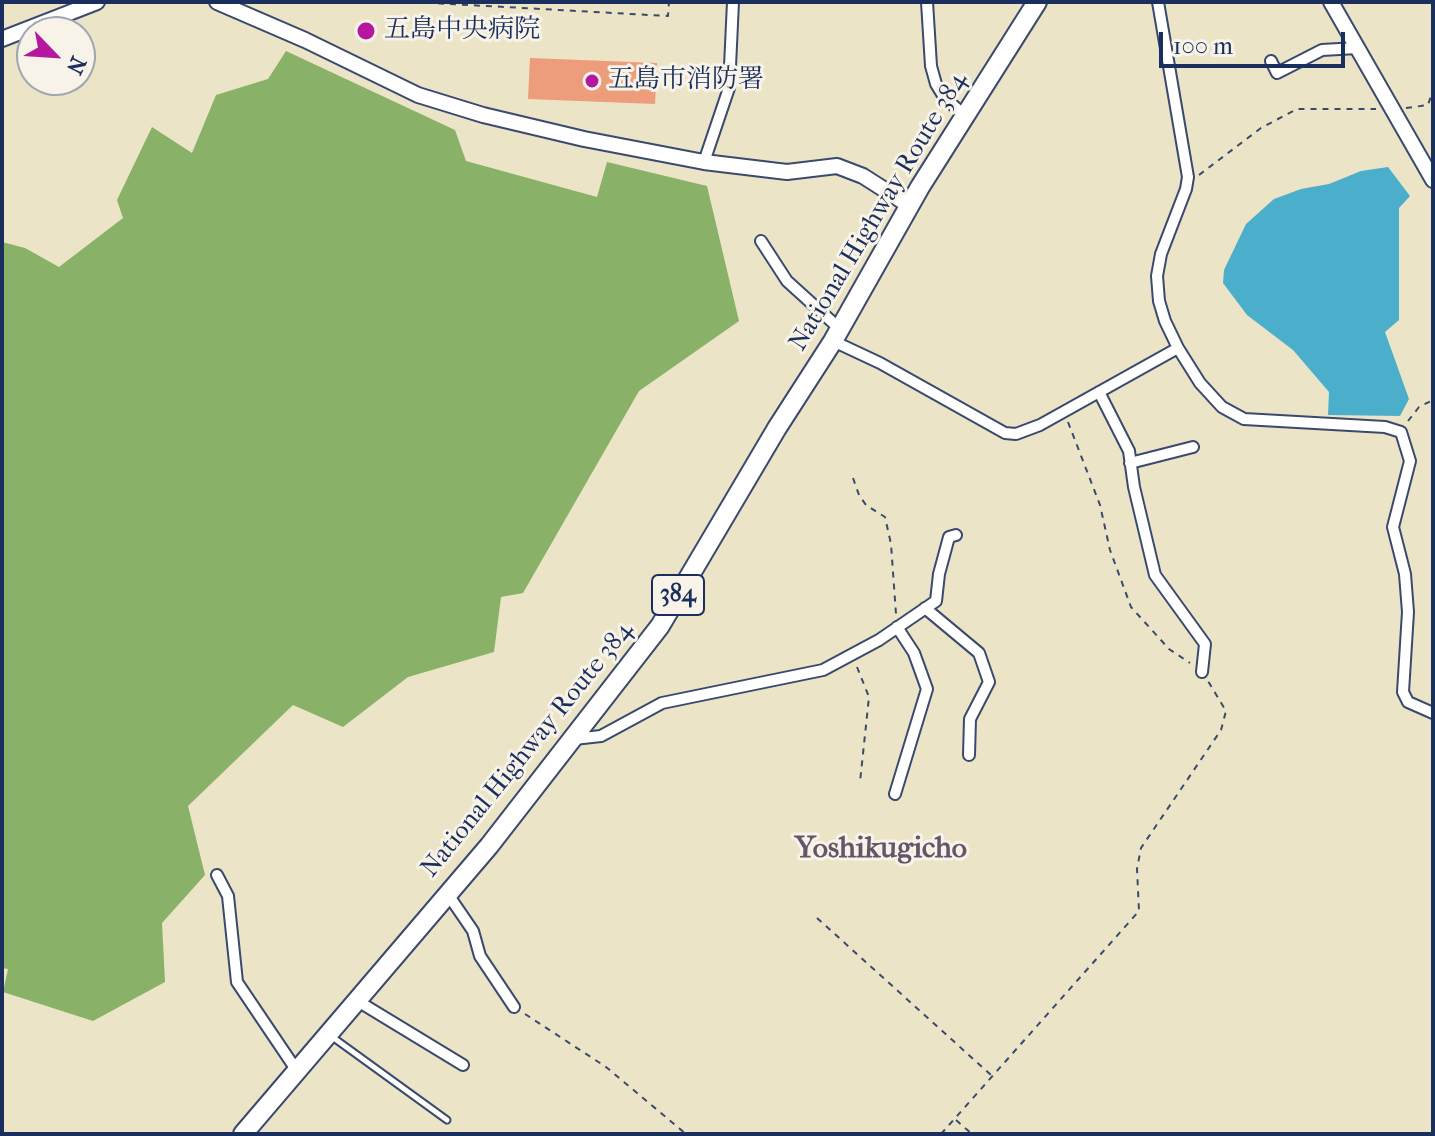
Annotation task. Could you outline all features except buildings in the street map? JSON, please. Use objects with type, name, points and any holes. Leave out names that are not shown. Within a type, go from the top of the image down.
[{"type":"highway","name":"National Highway Route 384","points":[[246,1133],[489,846],[660,626],[910,206],[1037,2]]},
{"type":"street","points":[[2,39],[97,2]]},
{"type":"street","points":[[217,2],[305,40],[418,95],[483,115],[584,139],[704,162],[787,172],[837,166],[863,176],[910,206]]},
{"type":"street","points":[[704,162],[729,88],[733,2]]},
{"type":"street","points":[[927,2],[931,66],[936,84],[944,97],[966,117]]},
{"type":"street","points":[[1158,2],[1188,177],[1161,254],[1157,276],[1159,301],[1178,348],[1200,383],[1222,407],[1244,419],[1385,427],[1401,432],[1410,461],[1393,527],[1405,574],[1408,612],[1403,692],[1408,702],[1433,713]]},
{"type":"street","points":[[1331,2],[1433,180]]},
{"type":"street","points":[[1271,61],[1277,73],[1322,50],[1357,48]]},
{"type":"street","points":[[761,241],[787,281],[836,335],[1005,433],[1016,434],[1065,411],[1178,348]]},
{"type":"street","points":[[1099,392],[1129,451],[1134,487],[1155,575],[1205,644],[1202,672]]},
{"type":"street","points":[[1130,463],[1193,447]]},
{"type":"street","points":[[574,739],[601,736],[662,703],[823,670],[852,655],[936,601],[939,574],[949,537],[956,535]]},
{"type":"street","points":[[925,608],[979,653],[989,682],[970,719],[969,755]]},
{"type":"street","points":[[895,794],[927,689],[914,653],[897,627]]},
{"type":"street","points":[[217,875],[228,896],[237,982],[297,1071]]},
{"type":"street","points":[[447,893],[473,931],[480,956],[514,1007]]},
{"type":"street","points":[[356,1000],[463,1065]]},
{"type":"lane","points":[[328,1034],[447,1120]]},
{"type":"path","points":[[414,2],[668,16],[669,2]]},
{"type":"path","points":[[529,8],[530,2]]},
{"type":"path","points":[[1187,184],[1261,128],[1297,109],[1392,109],[1428,105],[1433,90]]},
{"type":"path","points":[[1401,432],[1419,407],[1433,400]]},
{"type":"path","points":[[941,1134],[1139,911],[1137,869],[1141,848],[1221,730],[1226,711],[1202,672],[1169,649],[1131,607],[1110,550],[1100,505],[1065,411]]},
{"type":"path","points":[[853,478],[866,505],[885,517],[891,544],[897,627]]},
{"type":"path","points":[[852,655],[869,697],[860,782]]},
{"type":"path","points":[[817,918],[992,1076]]},
{"type":"path","points":[[514,1007],[606,1067],[686,1134]]},
{"type":"path","points":[[955,1119],[972,1134]]},
{"type":"green space","points":[[286,51],[455,130],[466,161],[597,197],[607,162],[707,186],[739,321],[639,391],[523,593],[501,597],[494,652],[408,677],[343,727],[293,705],[188,806],[205,875],[162,923],[165,982],[93,1021],[3,992],[8,969],[2,968],[2,242],[25,248],[59,267],[123,218],[117,200],[152,127],[192,153],[216,95],[268,79]]},
{"type":"water","points":[[1388,167],[1410,196],[1399,208],[1399,320],[1385,332],[1409,399],[1400,416],[1328,415],[1329,392],[1293,350],[1247,315],[1223,283],[1224,270],[1246,224],[1274,199],[1301,189],[1329,184],[1361,171]]},
{"type":"place","name":"五島中央病院","points":[[366,31]]},
{"type":"place","name":"五島市消防署","points":[[592,81]]},
{"type":"district","name":"Yoshikugicho","points":[[881,850]]}]
